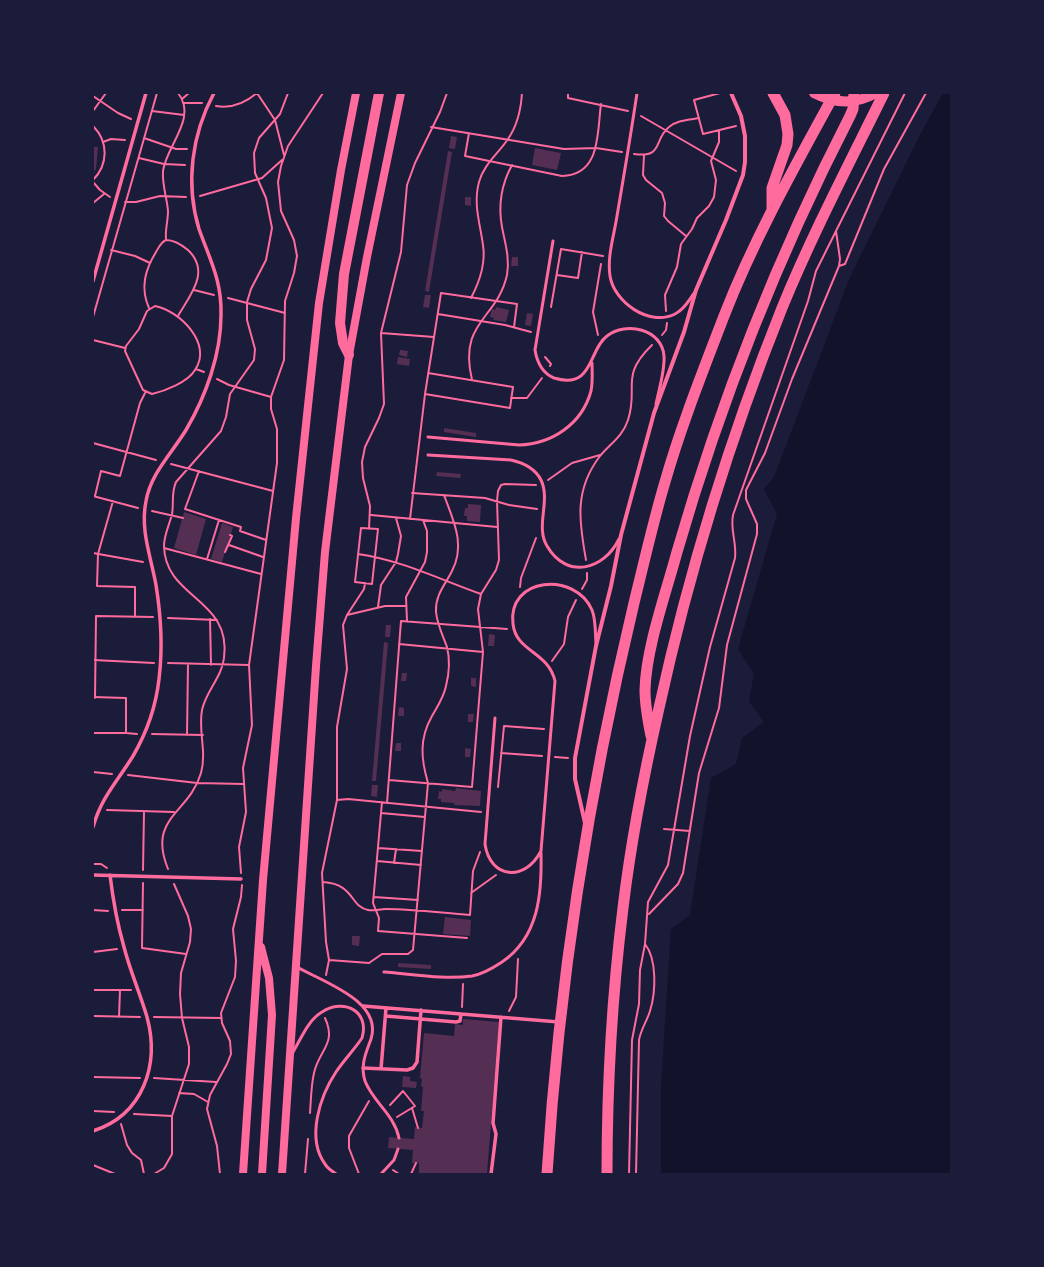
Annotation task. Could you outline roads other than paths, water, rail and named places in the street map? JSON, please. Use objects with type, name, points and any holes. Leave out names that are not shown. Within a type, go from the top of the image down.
[{"type":"highway","points":[[772,212],[772,188],[787,146],[788,134],[785,115],[773,93]]},
{"type":"highway","points":[[607,1174],[607,1129],[614,994],[623,908],[652,738],[683,606],[716,492],[742,414],[780,313],[805,256],[884,93]]},
{"type":"highway","points":[[547,1174],[559,1022],[570,934],[587,829],[622,653],[665,481],[683,426],[725,314],[772,212],[832,97]]},
{"type":"highway","points":[[652,738],[645,705],[647,671],[662,605],[694,492],[718,419],[762,304],[801,214],[850,116],[854,97]]},
{"type":"main road","points":[[243,1174],[259,943],[296,518],[319,303],[340,170],[356,93]]},
{"type":"main road","points":[[349,355],[343,344],[340,323],[344,274],[379,93]]},
{"type":"main road","points":[[282,1174],[323,582],[349,355],[366,257],[401,93]]},
{"type":"main road","points":[[814,93],[832,97],[854,97],[876,93]]},
{"type":"main road","points":[[259,943],[269,978],[272,1015],[262,1174]]},
{"type":"street","points":[[93,281],[146,93]]},
{"type":"street","points":[[93,827],[98,810],[108,792],[133,755],[144,734],[155,700],[160,663],[160,618],[144,527],[144,510],[153,481],[186,429],[210,375],[216,355],[221,328],[220,296],[214,266],[203,240],[195,212],[192,166],[194,147],[200,124],[214,93]]},
{"type":"street","points":[[587,829],[575,779],[575,758],[596,646],[611,586],[621,535],[654,413],[684,332],[696,290],[726,220],[743,175],[746,150],[743,124],[731,93]]},
{"type":"street","points":[[93,875],[241,879]]},
{"type":"street","points":[[93,1131],[119,1119],[138,1098],[146,1078],[150,1045],[147,1017],[124,948],[115,911],[110,875]]},
{"type":"street","points":[[363,1006],[559,1022]]},
{"type":"street","points":[[381,1069],[386,1008]]},
{"type":"street","points":[[363,1068],[407,1070],[416,1065],[421,1010]]},
{"type":"street","points":[[442,1021],[443,1012]]},
{"type":"street","points":[[386,1016],[458,1022],[461,1019],[461,1014]]},
{"type":"street","points":[[491,1174],[496,1134],[493,1123],[503,1017]]},
{"type":"lane","points":[[637,93],[610,257],[612,285],[621,299],[634,310],[645,315],[667,317],[682,309],[696,290]]},
{"type":"lane","points":[[553,241],[537,334],[535,350],[536,359],[545,373],[562,380],[580,376],[592,362]]},
{"type":"lane","points":[[428,436],[519,445],[532,445],[553,438],[570,426],[584,408],[591,390],[592,362],[600,341],[608,335],[625,328],[642,330],[657,340],[663,351],[664,363],[654,413]]},
{"type":"lane","points":[[428,455],[521,462],[534,470],[542,483],[545,496],[542,530],[546,545],[555,557],[568,565],[582,568],[603,561],[613,551],[621,535]]},
{"type":"lane","points":[[384,972],[464,977],[472,976],[489,970],[507,959],[520,946],[530,931],[537,912],[541,883],[541,851],[555,681],[548,665],[520,642],[514,630],[513,614],[520,598],[534,587],[550,584],[561,585],[580,594],[592,610],[595,621],[596,646]]},
{"type":"lane","points":[[495,718],[485,844],[489,858],[493,864],[503,870],[516,872],[528,869],[537,859],[541,851]]},
{"type":"lane","points":[[297,968],[346,993],[363,1006],[369,1013],[373,1031],[364,1057],[364,1078],[372,1095],[392,1120],[399,1138]]},
{"type":"lane","points":[[291,1056],[310,1024],[321,1012],[341,1006],[350,1007],[358,1012],[363,1020],[365,1029],[362,1038],[344,1061],[330,1084],[318,1120],[316,1142],[319,1153],[325,1165],[336,1174]]},
{"type":"lane","points":[[381,1174],[394,1160],[398,1149]]}]
